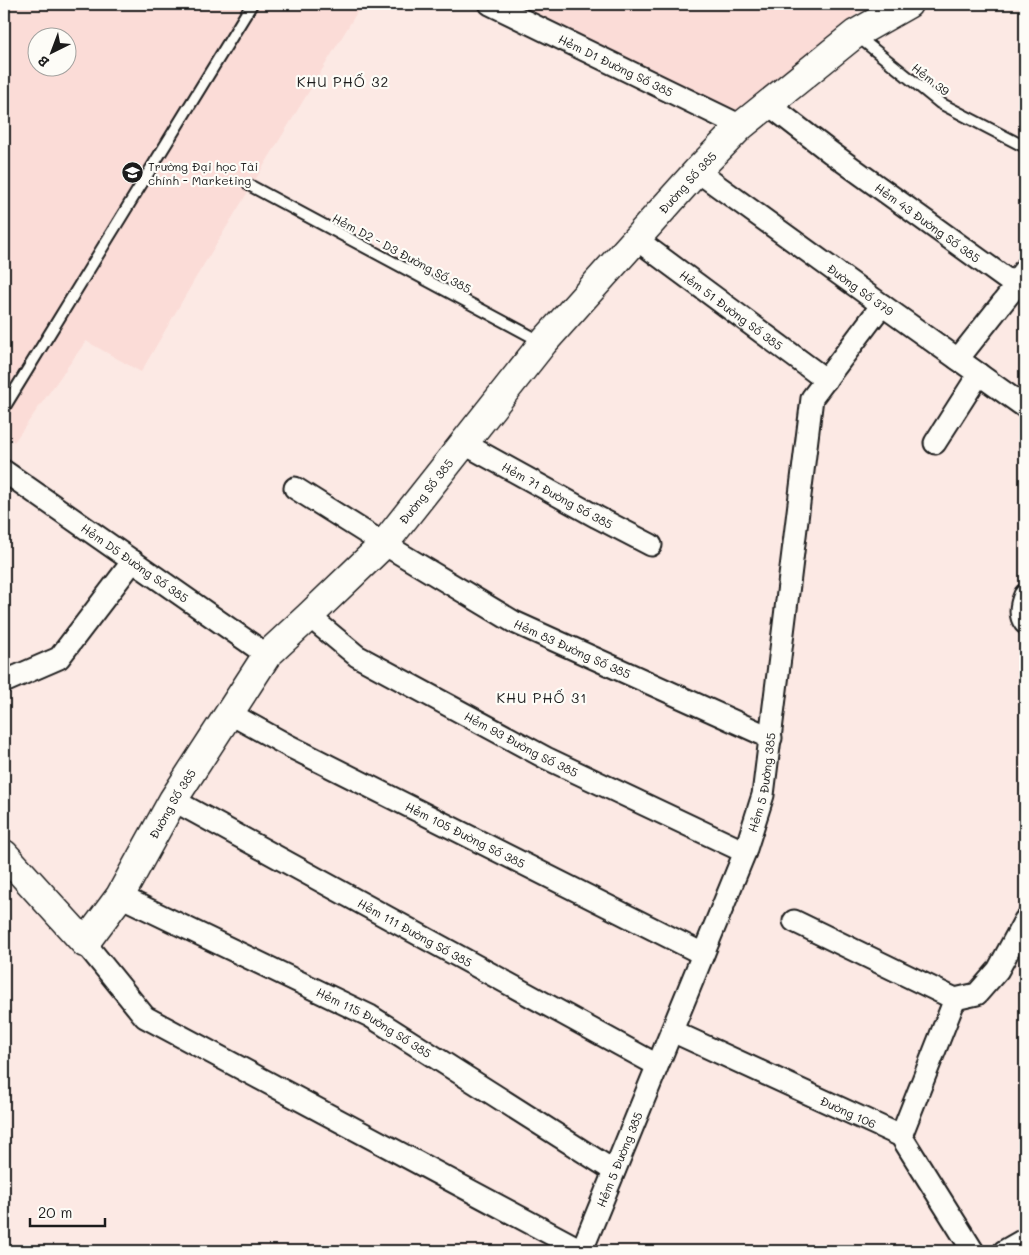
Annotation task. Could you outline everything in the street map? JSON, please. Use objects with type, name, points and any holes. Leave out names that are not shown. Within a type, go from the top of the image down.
[{"type":"street","name":"Hẻm D1 Đường Số 385","points":[[490,4],[740,126]]},
{"type":"street","name":"Đường Số 385","points":[[85,943],[120,896],[173,800],[268,655],[384,544],[543,343],[698,170],[740,126],[855,34],[894,8]]},
{"type":"street","name":"Hẻm 43 Đường Số 385","points":[[768,104],[830,152],[1009,281],[1012,286]]},
{"type":"street","name":"Đường Số 379","points":[[698,170],[1025,407]]},
{"type":"street","name":"Hẻm 51 Đường Số 385","points":[[636,239],[826,380]]},
{"type":"street","points":[[958,359],[1011,292],[1012,286],[1025,269]]},
{"type":"street","name":"Hẻm 5 Đường 385","points":[[583,1251],[745,852],[763,795],[812,398],[882,305]]},
{"type":"street","points":[[936,443],[979,374]]},
{"type":"street","name":"Hẻm 71 Đường Số 385","points":[[463,443],[652,545]]},
{"type":"street","name":"Hẻm D5 Đường Số 385","points":[[4,471],[268,655]]},
{"type":"street","name":"Hẻm 83 Đường Số 385","points":[[295,488],[514,622],[771,738]]},
{"type":"street","points":[[4,680],[59,658],[133,561]]},
{"type":"street","points":[[1025,596],[1021,604],[1022,619],[1025,623]]},
{"type":"street","name":"Hẻm 93 Đường Số 385","points":[[309,616],[357,656],[546,758],[745,852]]},
{"type":"street","name":"Hẻm 105 Đường Số 385","points":[[229,713],[289,746],[704,954]]},
{"type":"street","name":"Hẻm 111 Đường Số 385","points":[[173,800],[657,1066]]},
{"type":"street","points":[[4,854],[85,943],[145,1017],[583,1251]]},
{"type":"street","name":"Hẻm 115 Đường Số 385","points":[[120,896],[370,1016],[614,1171]]},
{"type":"street","points":[[794,921],[955,999],[977,994],[998,970],[1025,920]]},
{"type":"street","points":[[955,999],[901,1136],[973,1251]]},
{"type":"street","name":"Đường 106","points":[[672,1031],[901,1136]]},
{"type":"street","points":[[1004,1251],[1025,1239]]},
{"type":"lane","points":[[4,408],[252,4]]},
{"type":"lane","name":"Hẻm 39","points":[[855,34],[940,103],[1025,146]]},
{"type":"lane","name":"Hẻm D2 - D3 Đường Số 385","points":[[249,185],[543,343]]},
{"type":"shaded area","name":"Trường Đại học Tài chính - Marketing","points":[[4,4],[362,4],[195,279],[141,372],[86,341],[14,442],[4,432]]},
{"type":"shaded area","points":[[499,4],[841,4],[858,13],[728,117]]},
{"type":"place","name":"Trường Đại học Tài chính - Marketing","points":[[132,173]]},
{"type":"district","name":"KHU PHỐ 32","points":[[343,81]]},
{"type":"district","name":"KHU PHỐ 31","points":[[542,697]]}]
